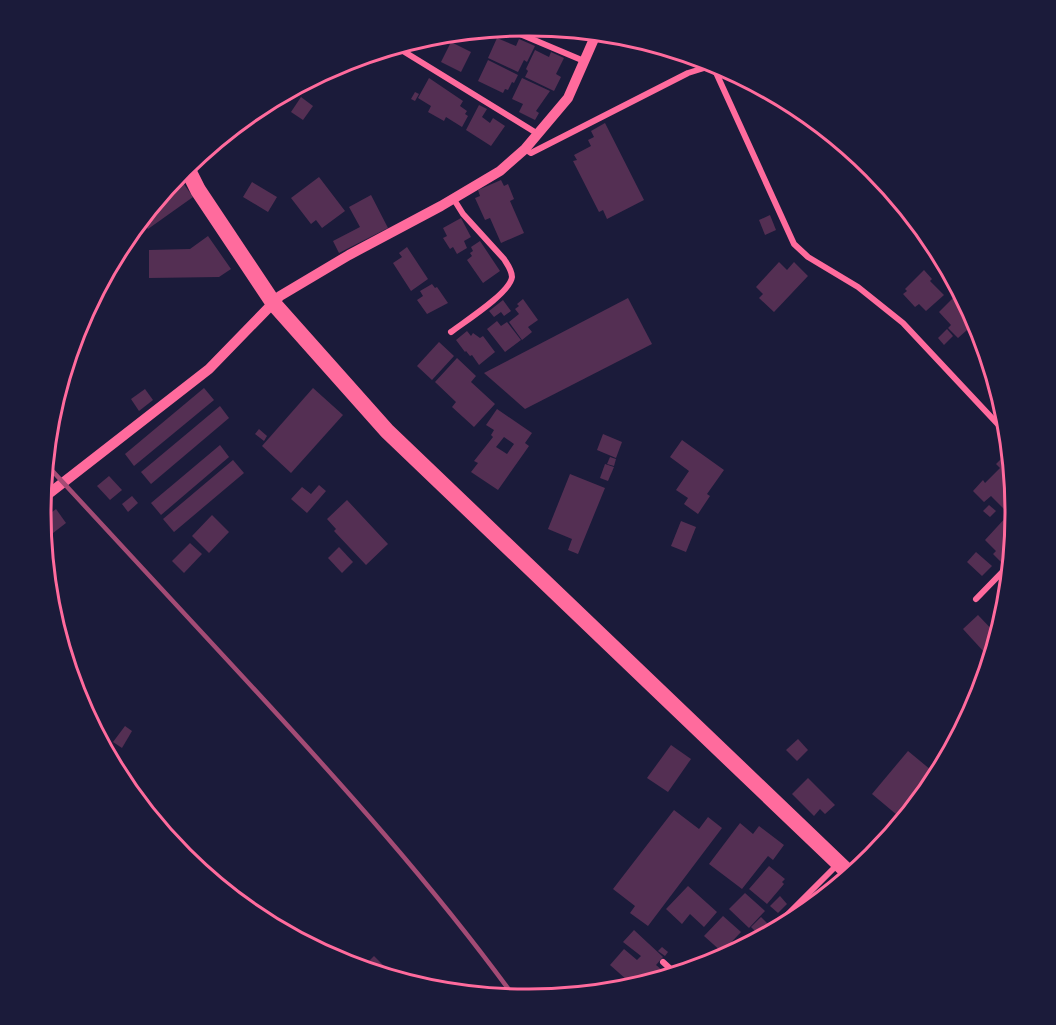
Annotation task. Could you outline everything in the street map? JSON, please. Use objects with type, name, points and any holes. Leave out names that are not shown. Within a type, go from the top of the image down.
[{"type":"highway","points":[[191,176],[274,304],[387,431],[845,869]]},
{"type":"street","points":[[525,36],[585,62]]},
{"type":"street","points":[[52,491],[209,369],[280,296],[500,171],[525,149],[568,98],[594,41]]},
{"type":"street","points":[[405,52],[538,134]]},
{"type":"street","points":[[525,149],[531,153],[688,73],[702,69]]},
{"type":"street","points":[[720,77],[794,244],[808,257],[858,287],[903,323],[995,421]]},
{"type":"street","points":[[451,332],[505,291],[512,277],[504,259],[463,214],[453,198]]},
{"type":"street","points":[[976,599],[1000,574]]},
{"type":"street","points":[[663,962],[669,968]]},
{"type":"building","points":[[497,38],[516,46],[519,39],[535,46],[527,62],[524,60],[518,72],[488,58]]},
{"type":"building","points":[[451,42],[471,52],[461,72],[441,62]]},
{"type":"building","points":[[535,50],[549,57],[551,52],[564,58],[556,74],[561,77],[554,91],[525,77],[528,71],[526,69]]},
{"type":"building","points":[[488,60],[518,75],[514,83],[512,82],[508,90],[505,89],[503,93],[478,81]]},
{"type":"building","points":[[429,78],[463,101],[460,106],[467,111],[465,114],[468,116],[462,127],[446,117],[444,121],[428,112],[431,106],[418,98]]},
{"type":"building","points":[[522,78],[550,91],[536,111],[539,113],[535,120],[519,112],[523,104],[512,99]]},
{"type":"building","points":[[415,92],[419,94],[415,101],[411,99]]},
{"type":"building","points":[[301,97],[313,106],[303,120],[291,112]]},
{"type":"building","points":[[479,105],[487,109],[482,117],[490,123],[493,118],[505,126],[491,146],[466,130]]},
{"type":"building","points":[[605,123],[644,200],[607,219],[603,210],[599,212],[573,161],[577,160],[574,155],[591,146],[588,140],[594,137],[591,131]]},
{"type":"building","points":[[319,177],[345,211],[322,228],[316,220],[311,224],[291,198]]},
{"type":"building","points":[[501,180],[504,186],[508,184],[514,199],[510,201],[524,233],[501,243],[490,218],[485,220],[475,198],[480,196],[478,190]]},
{"type":"building","points":[[252,182],[277,197],[268,212],[243,197]]},
{"type":"building","points":[[184,184],[193,197],[148,229],[146,227],[150,222]]},
{"type":"building","points":[[371,195],[388,228],[339,253],[333,241],[360,227],[349,207]]},
{"type":"building","points":[[770,215],[776,230],[765,235],[759,220]]},
{"type":"building","points":[[461,218],[471,237],[464,241],[467,248],[457,254],[453,247],[450,249],[443,238],[447,236],[443,228]]},
{"type":"building","points":[[208,236],[231,269],[219,277],[149,278],[149,250],[190,249]]},
{"type":"building","points":[[480,241],[500,271],[483,283],[467,260],[472,256],[471,247]]},
{"type":"building","points":[[407,247],[428,279],[411,291],[393,263],[402,257],[399,253]]},
{"type":"building","points":[[779,262],[787,270],[794,262],[808,276],[774,312],[759,298],[763,294],[756,287]]},
{"type":"building","points":[[924,270],[932,279],[930,281],[944,295],[926,311],[919,304],[915,307],[903,294]]},
{"type":"building","points":[[432,284],[435,288],[437,287],[448,303],[427,314],[417,300],[423,296],[420,291]]},
{"type":"building","points":[[628,298],[652,344],[525,409],[484,373]]},
{"type":"building","points":[[953,298],[968,329],[958,338],[948,328],[951,325],[939,312]]},
{"type":"building","points":[[523,299],[538,320],[528,327],[532,332],[522,340],[509,322],[519,314],[515,309]]},
{"type":"building","points":[[503,300],[511,311],[504,316],[501,312],[494,317],[489,311]]},
{"type":"building","points":[[497,321],[501,326],[507,322],[521,340],[505,352],[487,329]]},
{"type":"building","points":[[947,329],[953,336],[944,345],[938,338]]},
{"type":"building","points":[[467,331],[471,336],[473,333],[480,338],[483,336],[495,352],[479,365],[456,340]]},
{"type":"building","points":[[439,342],[454,356],[432,380],[417,366]]},
{"type":"building","points":[[457,358],[476,376],[471,382],[495,404],[474,427],[452,407],[456,402],[435,382]]},
{"type":"building","points":[[204,388],[214,400],[134,466],[125,454]]},
{"type":"building","points":[[313,388],[343,415],[291,473],[262,446]]},
{"type":"building","points":[[145,389],[153,400],[139,411],[131,399]]},
{"type":"building","points":[[220,406],[229,418],[151,484],[141,472]]},
{"type":"building","points":[[497,409],[532,433],[525,443],[529,446],[498,490],[471,472],[478,463],[474,461],[493,437],[491,435],[494,430],[486,425]],"holes":[[[504,437],[514,444],[507,454],[496,447]]]},
{"type":"building","points":[[259,429],[267,436],[264,441],[255,434]]},
{"type":"building","points":[[603,434],[622,442],[616,458],[597,450]]},
{"type":"building","points":[[682,440],[724,470],[707,494],[710,496],[698,514],[684,504],[688,498],[676,490],[689,471],[670,457]]},
{"type":"building","points":[[220,445],[229,457],[161,515],[151,503]]},
{"type":"building","points":[[610,457],[616,459],[614,466],[607,464]]},
{"type":"building","points":[[1001,459],[1004,509],[991,496],[984,502],[973,491],[983,480],[985,483],[1000,468],[996,464]]},
{"type":"building","points":[[233,460],[244,473],[174,532],[163,519]]},
{"type":"building","points":[[605,464],[614,467],[608,481],[600,478]]},
{"type":"building","points":[[570,474],[605,488],[578,554],[568,550],[572,539],[548,529]]},
{"type":"building","points":[[109,476],[122,490],[110,500],[97,486]]},
{"type":"building","points":[[319,485],[326,491],[307,513],[291,499],[302,487],[311,494]]},
{"type":"building","points":[[132,496],[138,503],[128,512],[122,504]]},
{"type":"building","points":[[347,500],[388,544],[366,565],[334,531],[336,529],[327,519]]},
{"type":"building","points":[[989,505],[996,511],[990,517],[983,511]]},
{"type":"building","points":[[56,509],[66,523],[52,534],[51,513]]},
{"type":"building","points":[[212,515],[229,532],[209,553],[192,536]]},
{"type":"building","points":[[1005,519],[1001,562],[993,554],[996,551],[985,540]]},
{"type":"building","points":[[681,521],[696,527],[686,552],[671,546]]},
{"type":"building","points":[[190,543],[202,554],[184,573],[172,561]]},
{"type":"building","points":[[339,547],[353,562],[342,573],[328,558]]},
{"type":"building","points":[[976,552],[992,566],[982,576],[967,562]]},
{"type":"building","points":[[978,615],[990,628],[983,651],[963,629]]},
{"type":"building","points":[[125,726],[132,731],[122,748],[113,742]]},
{"type":"building","points":[[798,739],[808,750],[797,761],[786,750]]},
{"type":"building","points":[[671,745],[691,759],[668,792],[647,778]]},
{"type":"building","points":[[908,751],[929,769],[896,814],[872,794]]},
{"type":"building","points":[[808,778],[835,805],[825,814],[820,809],[814,816],[792,794]]},
{"type":"building","points":[[674,810],[699,829],[708,817],[722,828],[648,926],[630,913],[635,906],[613,889]]},
{"type":"building","points":[[740,823],[753,834],[759,826],[784,845],[773,860],[768,856],[742,889],[709,864]]},
{"type":"building","points":[[769,866],[785,879],[782,882],[784,884],[767,904],[749,889]]},
{"type":"building","points":[[688,886],[717,912],[704,927],[690,914],[682,924],[666,909]]},
{"type":"building","points":[[745,893],[765,911],[749,928],[729,909]]},
{"type":"building","points":[[780,896],[787,904],[778,913],[770,906]]},
{"type":"building","points":[[723,916],[741,932],[729,944],[719,949],[704,936]]},
{"type":"building","points":[[761,917],[768,924],[755,931],[751,927]]},
{"type":"building","points":[[634,930],[663,957],[656,965],[662,970],[626,979],[610,965],[624,949],[637,960],[641,956],[623,942]]},
{"type":"building","points":[[662,947],[668,952],[665,956],[658,951]]},
{"type":"building","points":[[374,956],[385,967],[375,964],[368,962]]},
{"type":"railway","points":[[54,472],[349,794],[418,874],[508,988]]}]
